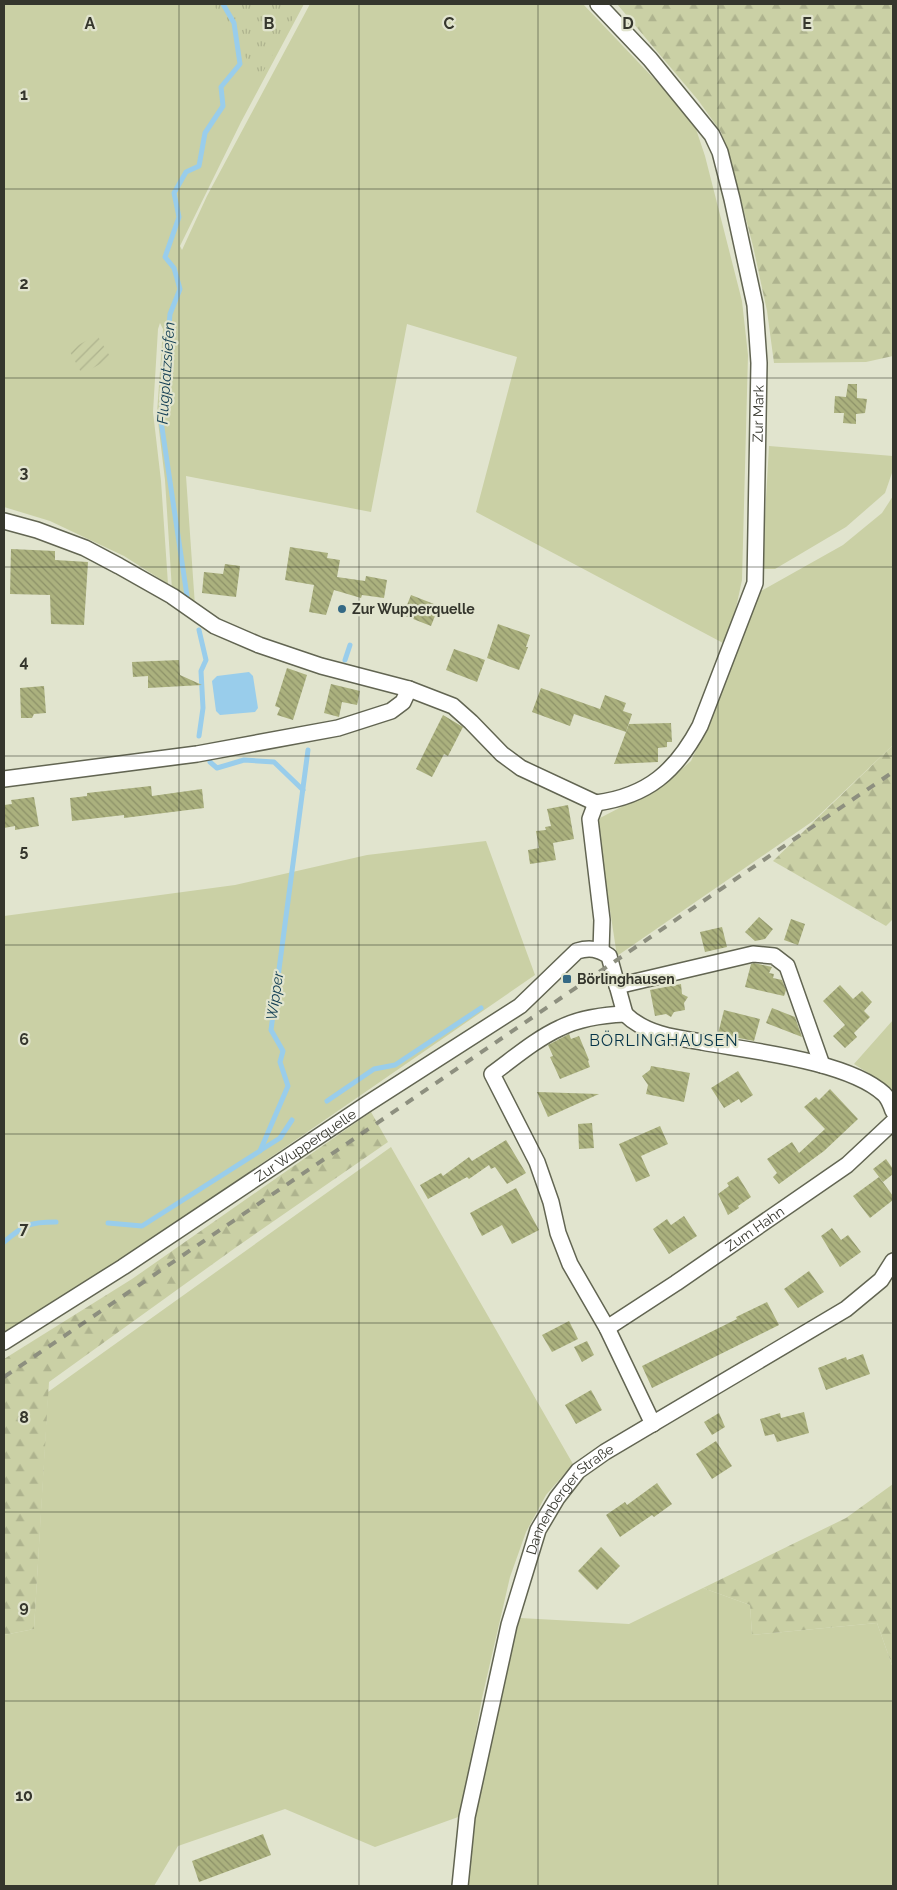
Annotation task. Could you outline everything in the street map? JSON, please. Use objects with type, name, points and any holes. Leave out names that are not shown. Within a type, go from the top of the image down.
[{"type":"street","name":"Zur Mark","points":[[596,802],[615,800],[658,780],[676,764],[700,726],[755,583],[759,402],[759,363],[754,305],[743,244],[720,152],[712,135],[674,86],[598,4]]},
{"type":"street","points":[[4,521],[37,530],[85,548],[172,596],[215,626],[260,645],[321,666],[409,690],[453,706],[502,754],[521,768],[596,802],[590,819],[602,920],[601,950],[609,956],[624,1014],[633,1022],[672,1037],[782,1056],[822,1065],[864,1080],[885,1095],[893,1110]]},
{"type":"street","points":[[4,779],[197,754],[338,728],[391,711],[403,702],[409,690]]},
{"type":"street","name":"Zur Wupperquelle","points":[[4,1342],[123,1267],[367,1104],[520,1006],[577,951],[588,947],[601,950]]},
{"type":"street","points":[[617,986],[753,954],[774,956],[787,966],[822,1065]]},
{"type":"street","points":[[624,1014],[605,1015],[580,1020],[559,1028],[492,1074],[537,1162],[551,1202],[558,1233],[570,1264],[607,1328],[654,1424]]},
{"type":"street","name":"Zum Hahn","points":[[607,1328],[847,1165],[893,1122]]},
{"type":"street","name":"Dannenberger Straße","points":[[460,1886],[467,1817],[508,1625],[538,1530],[557,1498],[578,1471],[605,1452],[846,1309],[881,1280],[893,1261]]},
{"type":"green space","points":[[4,4],[304,4],[241,122],[180,246],[182,250],[207,196],[310,4],[583,4],[677,103],[696,129],[705,156],[742,301],[748,355],[742,580],[736,608],[723,643],[476,512],[517,357],[407,324],[371,512],[186,476],[195,606],[172,590],[165,480],[157,413],[163,329],[160,323],[158,329],[153,412],[161,481],[168,584],[124,556],[50,521],[4,507]]},
{"type":"green space","points":[[213,4],[301,4],[259,79]]},
{"type":"green space","points":[[617,4],[893,4],[893,356],[866,362],[774,363],[767,311],[753,246],[730,158],[721,132],[698,100]]},
{"type":"green space","points":[[97,335],[111,358],[82,374],[69,350]]},
{"type":"green space","points":[[769,446],[893,456],[893,470],[885,493],[846,527],[775,569],[762,569]]},
{"type":"green space","points":[[893,496],[893,745],[813,821],[617,956],[597,825],[600,818],[650,792],[669,780],[691,761],[705,730],[748,613],[761,591],[843,545],[882,513]]},
{"type":"green space","points":[[893,745],[893,919],[886,926],[773,861]]},
{"type":"green space","points":[[486,841],[535,975],[110,1268],[4,1335],[4,916],[235,885],[367,855]]},
{"type":"green space","points":[[893,1020],[893,1094],[890,1087],[854,1064]]},
{"type":"green space","points":[[371,1112],[388,1142],[235,1248],[49,1382],[34,1629],[4,1635],[4,1359],[132,1279]]},
{"type":"green space","points":[[391,1147],[573,1464],[546,1495],[526,1532],[510,1577],[482,1698],[461,1816],[375,1847],[285,1809],[178,1846],[154,1886],[4,1886],[4,1635],[34,1629],[48,1392]]},
{"type":"green space","points":[[893,1484],[893,1668],[877,1623],[752,1635],[750,1605],[703,1588],[846,1518]]},
{"type":"green space","points":[[703,1588],[750,1605],[752,1635],[877,1623],[893,1668],[893,1886],[465,1886],[475,1818],[498,1699],[520,1618],[629,1624]]},
{"type":"water","points":[[249,672],[253,676],[258,708],[255,712],[220,715],[216,711],[212,681],[217,676]]},
{"type":"building","points":[[848,384],[857,384],[857,398],[867,399],[865,413],[856,414],[856,424],[843,423],[844,413],[834,413],[835,396],[846,397]]},
{"type":"building","points":[[290,547],[328,553],[327,558],[340,560],[337,577],[365,581],[366,576],[387,580],[384,598],[362,595],[361,598],[334,590],[326,615],[309,612],[314,585],[285,580]]},
{"type":"building","points":[[11,549],[55,551],[55,560],[88,562],[84,625],[51,624],[50,595],[10,594]]},
{"type":"building","points":[[225,564],[240,566],[236,597],[202,593],[204,572],[223,574]]},
{"type":"building","points":[[411,595],[439,606],[431,626],[403,615]]},
{"type":"building","points":[[498,624],[530,635],[526,647],[528,647],[519,670],[487,658]]},
{"type":"building","points":[[454,649],[485,660],[477,682],[446,670]]},
{"type":"building","points":[[179,660],[180,675],[202,685],[148,688],[148,676],[133,677],[132,662]]},
{"type":"building","points":[[287,668],[307,675],[293,720],[277,715],[280,708],[275,706]]},
{"type":"building","points":[[331,684],[360,691],[357,705],[342,702],[339,717],[324,713]]},
{"type":"building","points":[[44,686],[46,713],[34,714],[32,718],[21,718],[20,688]]},
{"type":"building","points":[[541,688],[600,709],[605,695],[626,703],[623,711],[632,714],[626,732],[574,714],[570,726],[532,712]]},
{"type":"building","points":[[443,715],[463,727],[448,756],[444,754],[432,777],[416,769]]},
{"type":"building","points":[[671,723],[672,742],[667,742],[667,747],[658,748],[658,762],[614,764],[629,724]]},
{"type":"building","points":[[151,786],[152,796],[202,789],[204,808],[124,818],[124,815],[72,821],[70,798],[87,796],[87,793]]},
{"type":"building","points":[[34,797],[39,826],[15,830],[15,826],[4,828],[4,805],[12,804],[11,800]]},
{"type":"building","points":[[568,805],[574,839],[553,843],[556,860],[530,864],[528,850],[539,848],[536,831],[546,830],[545,827],[551,826],[547,809]]},
{"type":"building","points":[[759,917],[773,929],[765,939],[755,941],[745,932]]},
{"type":"building","points":[[791,919],[805,924],[798,945],[784,940]]},
{"type":"building","points":[[722,927],[727,947],[705,952],[700,932]]},
{"type":"building","points":[[751,964],[772,967],[769,973],[774,974],[773,978],[782,980],[786,990],[784,996],[745,987]]},
{"type":"building","points":[[681,984],[682,994],[688,997],[684,1003],[685,1010],[674,1012],[671,1017],[666,1014],[655,1016],[650,990]]},
{"type":"building","points":[[840,985],[853,999],[862,991],[872,1002],[864,1011],[870,1017],[854,1033],[857,1037],[845,1048],[833,1036],[845,1025],[823,1001]]},
{"type":"building","points":[[772,1008],[795,1017],[802,1037],[766,1023]]},
{"type":"building","points":[[724,1010],[760,1019],[754,1041],[718,1034]]},
{"type":"building","points":[[569,1034],[571,1039],[579,1036],[590,1067],[560,1079],[550,1057],[553,1056],[548,1045]]},
{"type":"building","points":[[651,1066],[690,1073],[684,1102],[646,1094],[648,1085],[642,1076],[650,1070]]},
{"type":"building","points":[[738,1071],[753,1095],[741,1103],[739,1099],[724,1108],[711,1088]]},
{"type":"building","points":[[830,1089],[858,1119],[824,1151],[779,1184],[773,1177],[777,1173],[767,1159],[792,1142],[799,1153],[825,1129],[804,1107],[816,1097],[819,1100]]},
{"type":"building","points":[[537,1092],[599,1094],[548,1117]]},
{"type":"building","points":[[592,1123],[594,1148],[579,1149],[578,1124]]},
{"type":"building","points":[[660,1126],[668,1144],[641,1156],[650,1176],[636,1182],[619,1144]]},
{"type":"building","points":[[506,1140],[526,1173],[507,1184],[495,1167],[491,1169],[489,1165],[469,1179],[467,1177],[428,1199],[420,1185],[441,1173],[443,1176],[469,1157],[472,1161]]},
{"type":"building","points":[[886,1159],[893,1169],[893,1174],[883,1182],[873,1169]]},
{"type":"building","points":[[738,1176],[751,1197],[728,1215],[718,1194],[729,1186],[727,1183]]},
{"type":"building","points":[[879,1177],[893,1196],[893,1200],[870,1218],[853,1196]]},
{"type":"building","points":[[516,1188],[539,1230],[512,1244],[502,1225],[482,1236],[470,1213]]},
{"type":"building","points":[[684,1216],[697,1236],[669,1254],[653,1229],[667,1219],[671,1225]]},
{"type":"building","points":[[832,1228],[841,1240],[848,1235],[861,1252],[840,1267],[821,1236]]},
{"type":"building","points":[[809,1271],[824,1292],[798,1308],[784,1289]]},
{"type":"building","points":[[767,1302],[779,1325],[652,1388],[642,1366]]},
{"type":"building","points":[[569,1321],[578,1339],[552,1352],[542,1335]]},
{"type":"building","points":[[587,1341],[594,1355],[582,1362],[574,1347]]},
{"type":"building","points":[[863,1354],[870,1374],[826,1390],[818,1368],[846,1357],[847,1360]]},
{"type":"building","points":[[591,1390],[602,1410],[576,1424],[565,1405]]},
{"type":"building","points":[[804,1412],[809,1433],[777,1442],[774,1434],[765,1436],[760,1419],[780,1413],[781,1418]]},
{"type":"building","points":[[719,1413],[725,1427],[712,1435],[704,1422]]},
{"type":"building","points":[[716,1441],[732,1466],[712,1479],[696,1454]]},
{"type":"building","points":[[657,1483],[672,1504],[620,1537],[606,1515],[625,1502],[627,1505]]},
{"type":"building","points":[[601,1547],[620,1566],[597,1590],[578,1571]]},
{"type":"building","points":[[263,1834],[271,1855],[199,1882],[192,1861]]},
{"type":"waterway","name":"Flugplatzsiefen","points":[[187,596],[161,421],[170,314],[180,289],[174,268],[165,257],[179,217],[174,193],[186,172],[199,166],[205,133],[223,106],[221,87],[240,64],[234,23],[223,4]]},
{"type":"waterway","name":"Flugplatzsiefen","points":[[199,630],[206,660],[201,671],[203,708],[199,736]]},
{"type":"waterway","name":"Wipper","points":[[345,660],[350,645]]},
{"type":"waterway","name":"Wipper","points":[[108,1223],[142,1226],[260,1151],[288,1086],[280,1062],[283,1051],[271,1030],[308,750]]},
{"type":"waterway","name":"Flugplatzsiefen","points":[[210,762],[217,768],[244,760],[274,762],[303,790]]},
{"type":"waterway","points":[[327,1101],[374,1069],[395,1065],[481,1008]]},
{"type":"waterway","points":[[261,1150],[280,1138],[292,1120]]},
{"type":"waterway","name":"Wipper","points":[[4,1242],[27,1226],[56,1222]]},
{"type":"railway","points":[[4,1377],[893,772]]},
{"type":"place","name":"Zur Wupperquelle","points":[[342,609]]},
{"type":"place","name":"Börlinghausen","points":[[567,979]]},
{"type":"district","name":"BÖRLINGHAUSEN","points":[[664,1040]]}]
